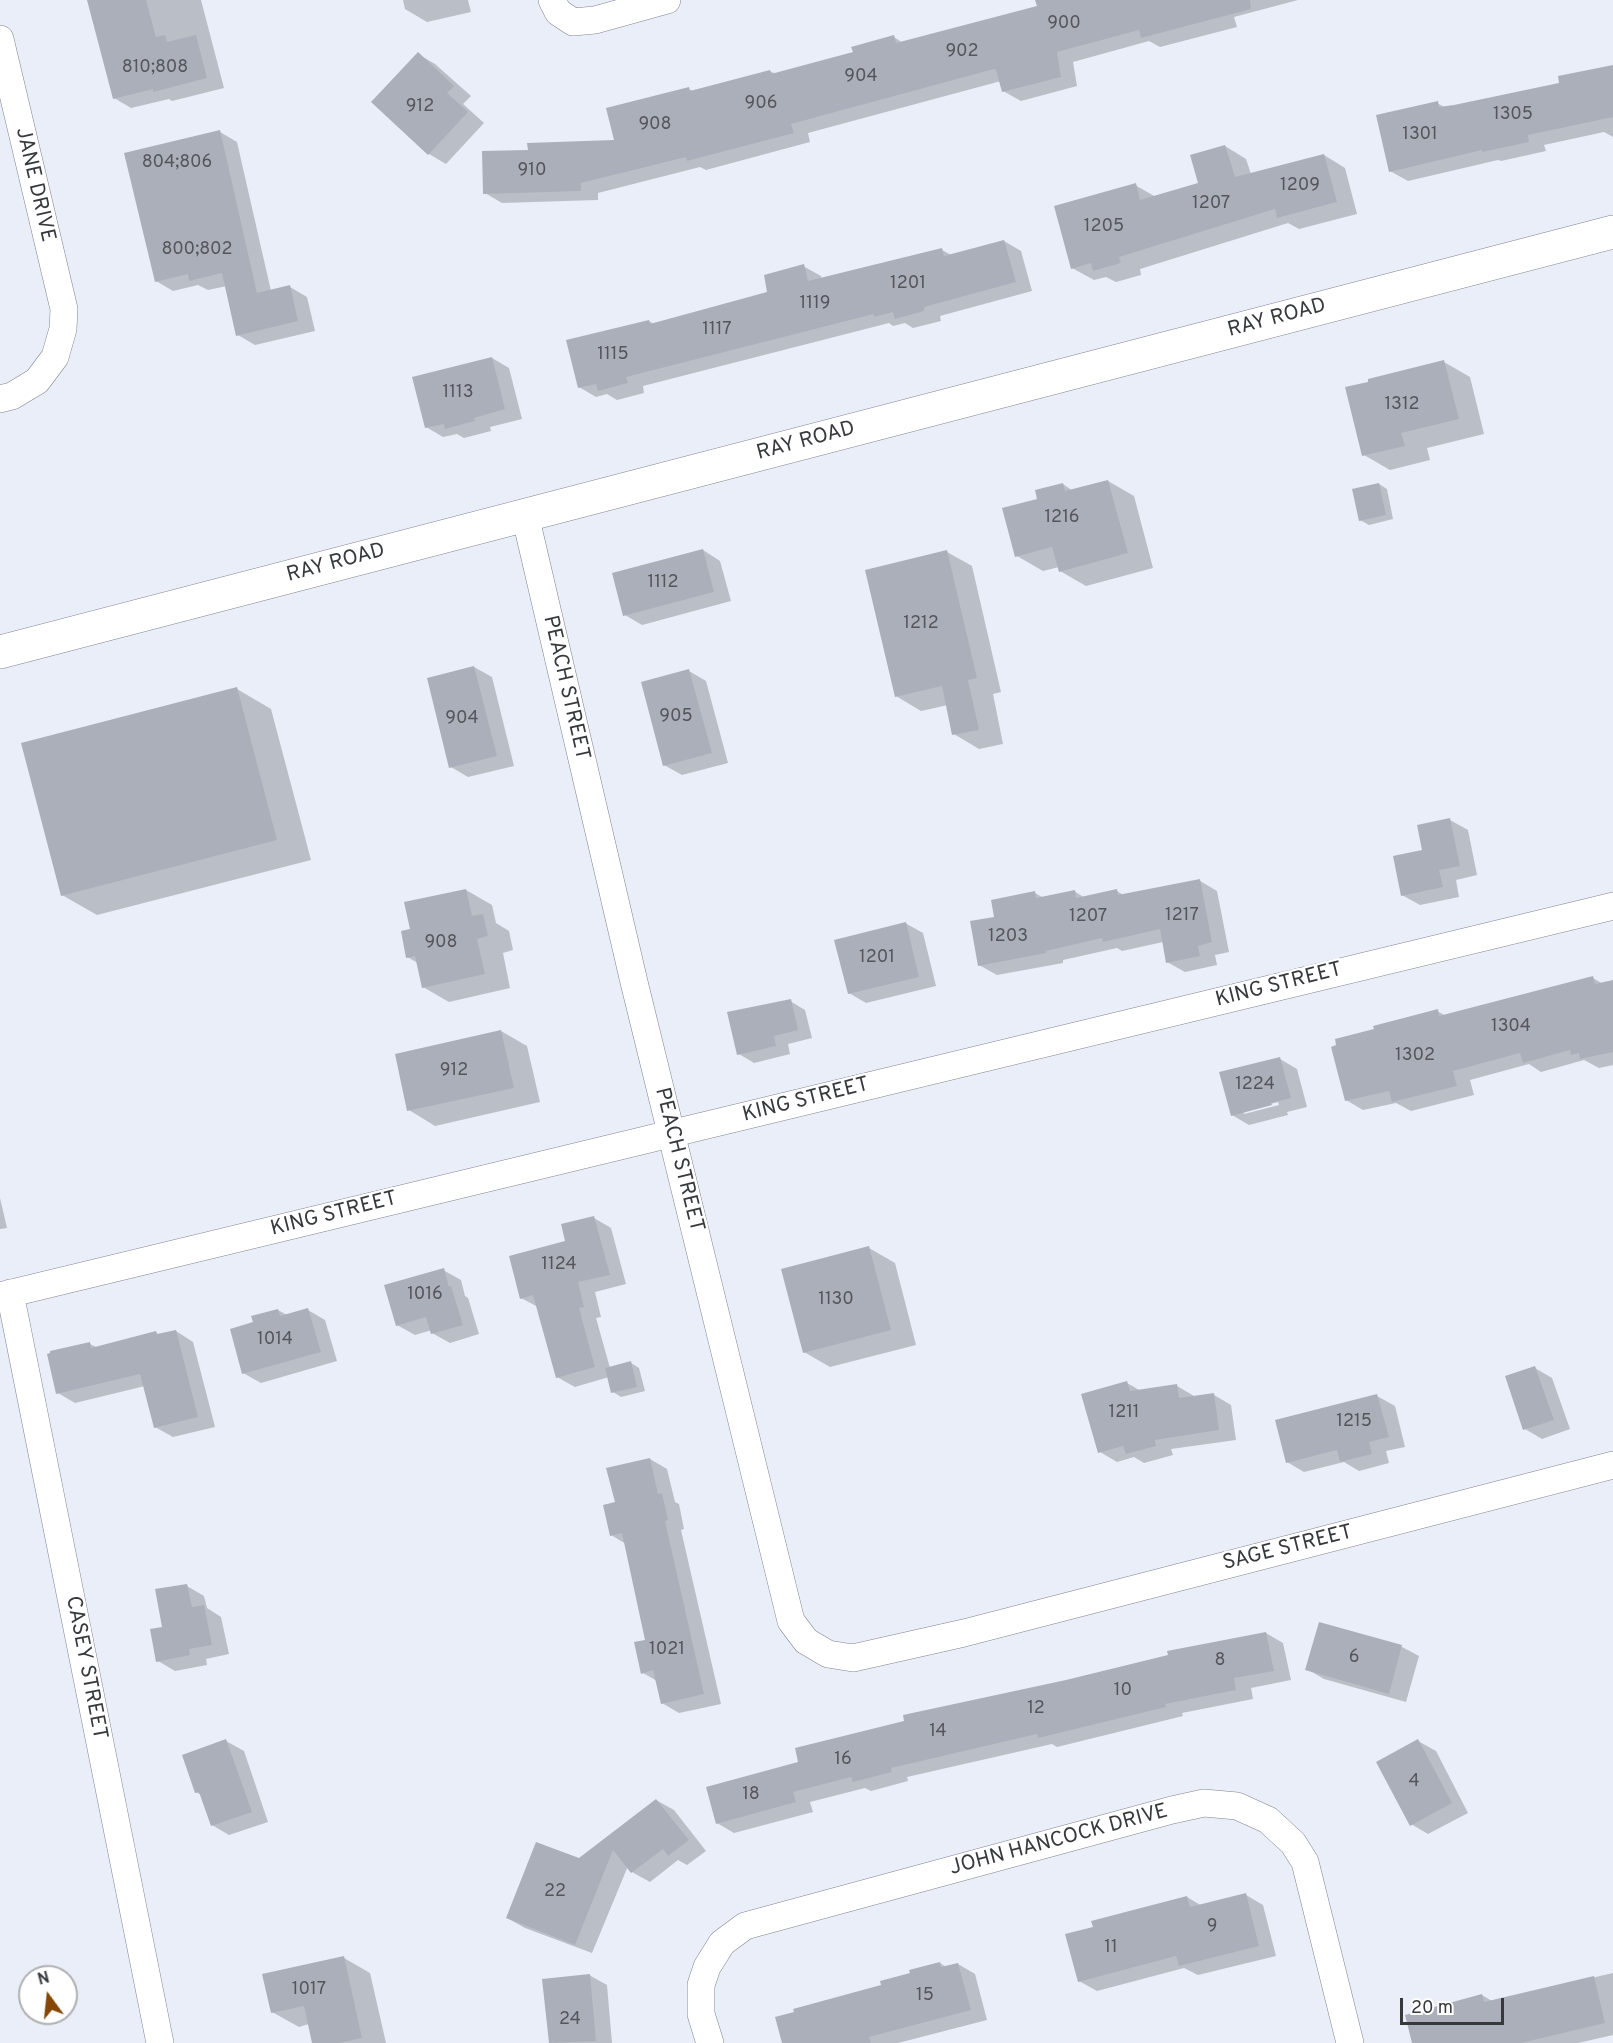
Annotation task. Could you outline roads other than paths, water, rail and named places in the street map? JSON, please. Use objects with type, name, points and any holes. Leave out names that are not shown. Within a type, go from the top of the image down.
[{"type":"street","points":[[552,0],[558,12],[573,22],[595,20],[667,0]]},
{"type":"street","name":"JANE DRIVE","points":[[0,39],[64,309],[63,329],[55,357],[37,381],[12,396],[0,399]]},
{"type":"street","name":"RAY ROAD","points":[[0,652],[1613,232]]},
{"type":"street","name":"PEACH STREET","points":[[525,515],[634,982],[791,1621],[806,1641],[828,1654],[853,1658],[964,1633]]},
{"type":"street","name":"KING STREET","points":[[5,1294],[1613,906]]},
{"type":"street","name":"CASEY STREET","points":[[5,1294],[160,2043]]},
{"type":"street","name":"SAGE STREET","points":[[964,1633],[1613,1465]]},
{"type":"street","name":"JOHN HANCOCK DRIVE","points":[[710,2043],[701,2014],[701,1985],[706,1967],[722,1943],[745,1926],[1204,1803],[1237,1806],[1268,1820],[1293,1843],[1305,1862],[1350,2043]]}]
